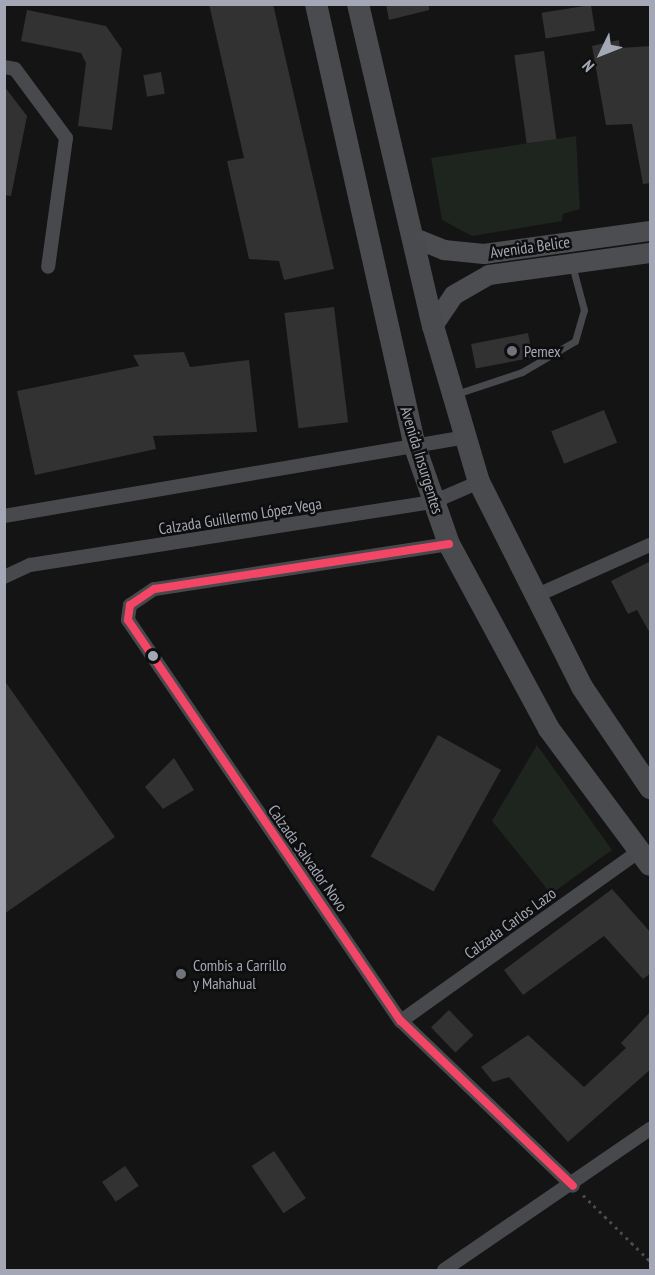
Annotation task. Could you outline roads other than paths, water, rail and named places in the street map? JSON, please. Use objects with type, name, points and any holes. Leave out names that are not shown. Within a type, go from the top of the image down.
[{"type":"main road","name":"Avenida Insurgentes","points":[[316,4],[414,444],[449,544],[549,729],[645,858]]},
{"type":"main road","points":[[358,4],[433,326],[479,482],[533,597],[582,687],[651,788]]},
{"type":"main road","name":"Avenida Belice","points":[[412,237],[444,250],[484,254],[651,231]]},
{"type":"main road","name":"Avenida Belice","points":[[433,326],[454,295],[489,275],[651,253]]},
{"type":"street","points":[[4,67],[15,69],[66,138],[48,267]]},
{"type":"street","points":[[4,516],[414,444],[466,437]]},
{"type":"street","name":"Calzada Guillermo López Vega","points":[[4,577],[30,565],[433,502],[479,482]]},
{"type":"street","name":"Calzada Salvador Novo","points":[[449,544],[154,589],[130,605],[128,620],[401,1022],[573,1186]]},
{"type":"street","points":[[533,597],[651,545]]},
{"type":"street","name":"Calzada Carlos Lazo","points":[[401,1022],[645,858]]},
{"type":"street","points":[[444,1270],[573,1186],[651,1129]]},
{"type":"lane","points":[[454,394],[522,372],[575,341],[584,310],[572,264]]},
{"type":"place","name":"Pemex","points":[[512,351]]},
{"type":"place","name":"Combis a Carrillo y Mahahual","points":[[181,974]]}]
